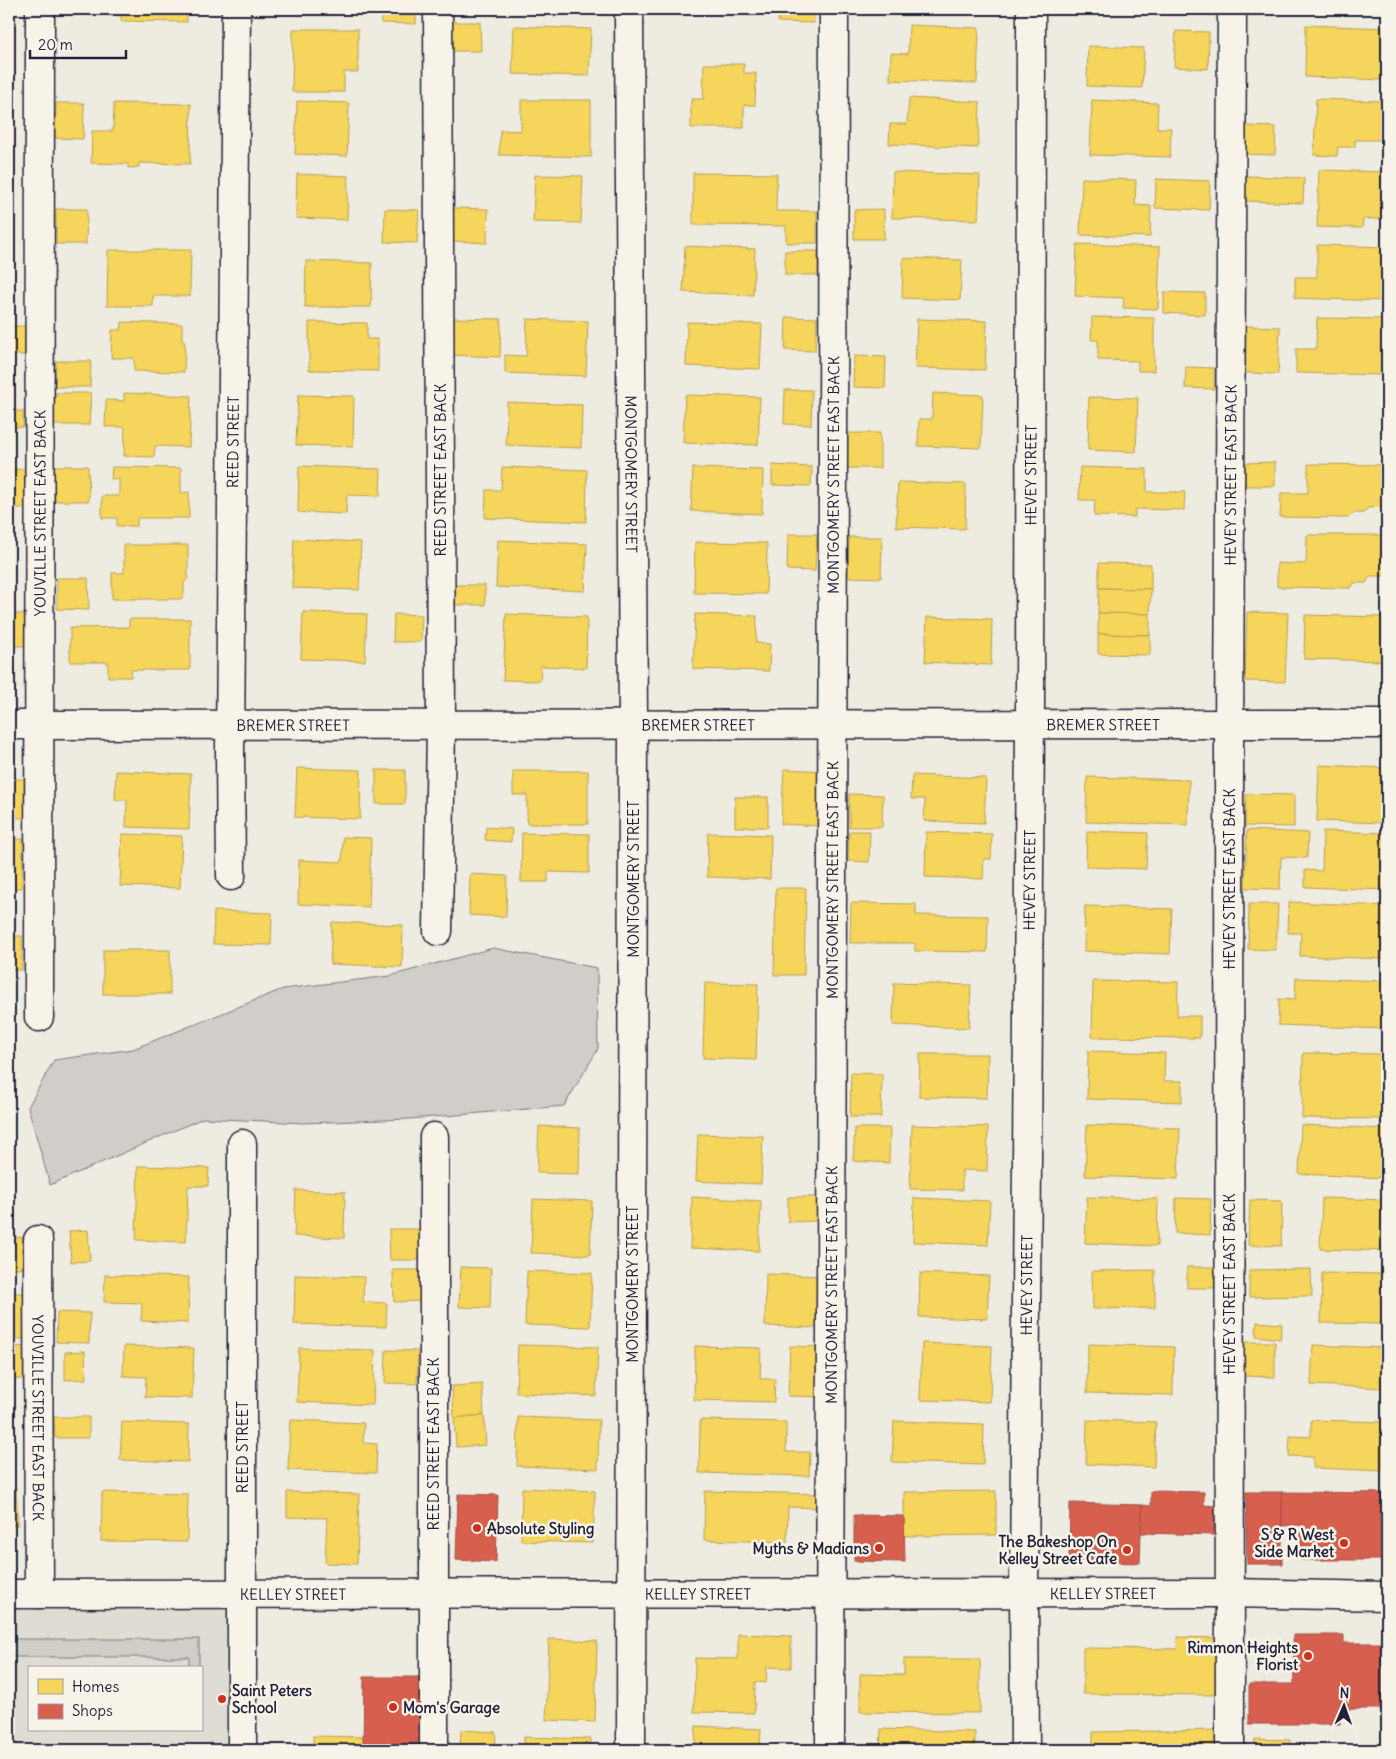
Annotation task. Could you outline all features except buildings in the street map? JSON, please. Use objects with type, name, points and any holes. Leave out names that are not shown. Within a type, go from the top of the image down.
[{"type":"street","name":"YOUVILLE STREET EAST BACK","points":[[39,1018],[40,9]]},
{"type":"street","name":"REED STREET","points":[[231,876],[230,724],[236,9]]},
{"type":"street","name":"REED STREET EAST BACK","points":[[438,9],[441,724],[438,931]]},
{"type":"street","name":"MONTGOMERY STREET","points":[[629,9],[633,724],[631,1750]]},
{"type":"street","name":"MONTGOMERY STREET EAST BACK","points":[[830,1750],[834,9]]},
{"type":"street","name":"HEVEY STREET","points":[[1025,1750],[1024,1594],[1030,724],[1031,9]]},
{"type":"street","name":"HEVEY STREET EAST BACK","points":[[1230,1750],[1229,724],[1232,9]]},
{"type":"street","name":"BREMER STREET","points":[[9,725],[1387,724]]},
{"type":"street","name":"REED STREET EAST BACK","points":[[434,1137],[434,1750]]},
{"type":"street","name":"REED STREET","points":[[242,1144],[242,1750]]},
{"type":"street","name":"YOUVILLE STREET EAST BACK","points":[[38,1240],[39,1594]]},
{"type":"street","name":"KELLEY STREET","points":[[9,1594],[1230,1593],[1387,1596]]},
{"type":"shaded area","points":[[493,948],[597,968],[598,1049],[564,1106],[409,1119],[303,1123],[203,1118],[50,1185],[28,1107],[54,1060],[133,1049],[283,989],[390,976]]},
{"type":"shaded area","name":"Saint Peters School","points":[[9,1594],[243,1594],[242,1750],[9,1750]]},
{"type":"shaded area","points":[[9,1639],[199,1639],[199,1666],[189,1666],[189,1657],[9,1657]]},
{"type":"place","name":"Absolute Styling","points":[[477,1528]]},
{"type":"place","name":"S & R West Side Market","points":[[1344,1543]]},
{"type":"place","name":"Myths & Madians","points":[[879,1548]]},
{"type":"place","name":"The Bakeshop On Kelley Street Cafe","points":[[1127,1550]]},
{"type":"place","name":"Rimmon Heights Florist","points":[[1308,1656]]},
{"type":"place","name":"Saint Peters School","points":[[222,1699]]},
{"type":"place","name":"Mom's Garage","points":[[393,1707]]}]
